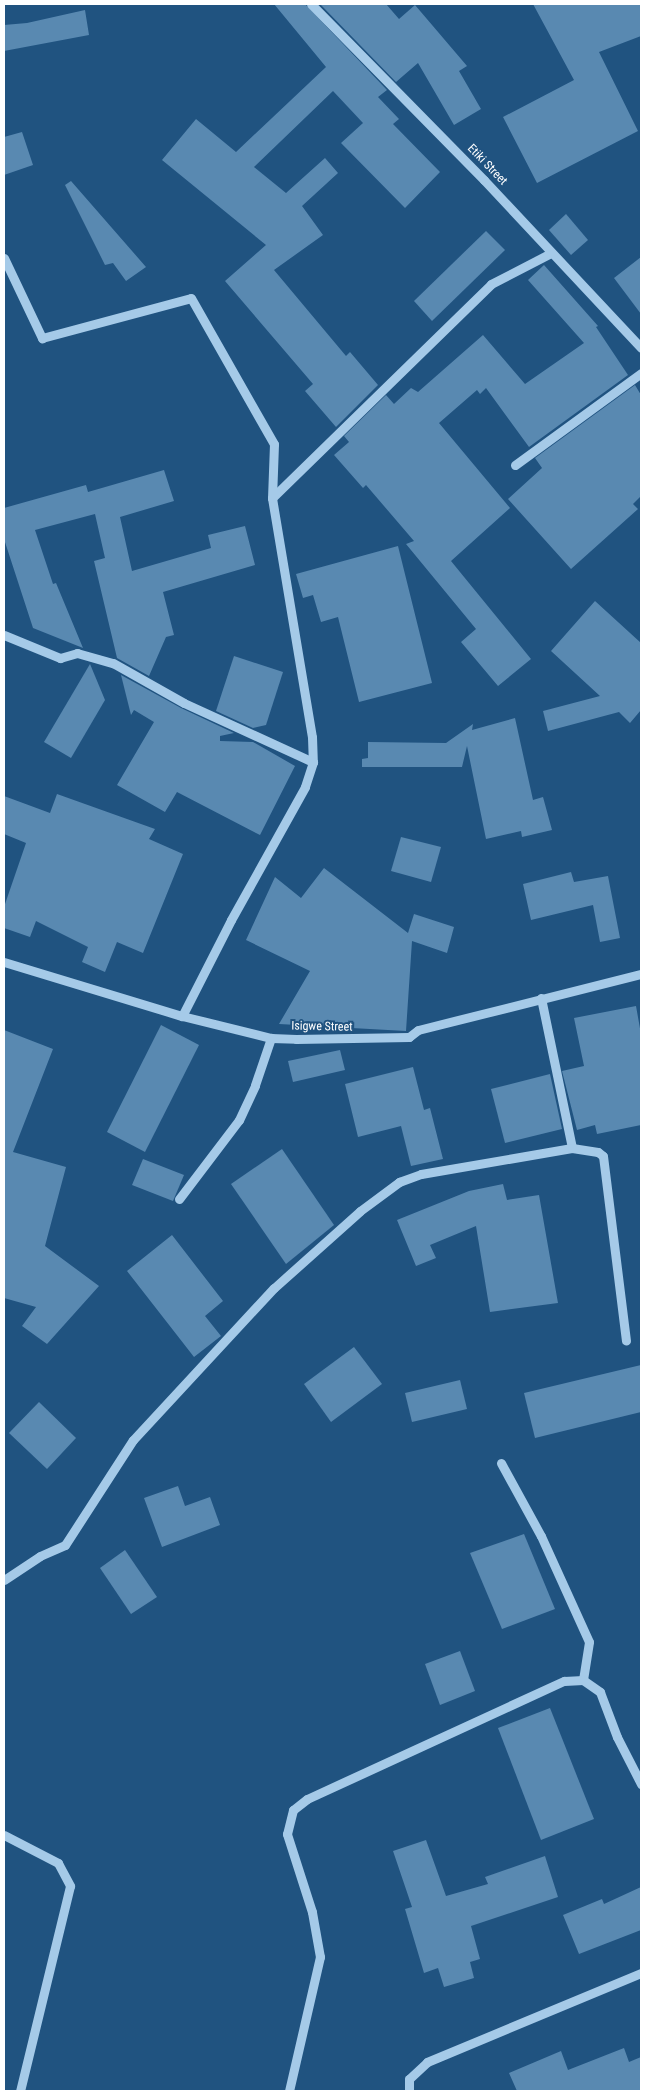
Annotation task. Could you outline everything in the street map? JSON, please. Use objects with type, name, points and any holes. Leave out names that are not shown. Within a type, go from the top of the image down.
[{"type":"street","name":"Etiki Street","points":[[311,4],[641,348]]},
{"type":"street","points":[[272,498],[492,284],[551,253]]},
{"type":"street","points":[[4,258],[42,338],[192,298],[274,444],[272,498],[312,736],[312,762],[305,786],[235,911],[182,1016]]},
{"type":"street","points":[[515,465],[641,372]]},
{"type":"street","points":[[4,635],[60,658],[77,653],[113,663],[184,703],[312,762]]},
{"type":"street","name":"Isigwe Street","points":[[4,962],[182,1016],[271,1038],[355,1040],[409,1037],[418,1030],[641,974]]},
{"type":"street","points":[[541,998],[572,1148]]},
{"type":"street","points":[[179,1198],[239,1120],[255,1085],[271,1038]]},
{"type":"street","points":[[4,1580],[65,1544],[133,1440],[274,1288],[360,1211],[399,1182],[420,1174],[572,1148],[593,1149],[603,1156],[626,1341]]},
{"type":"street","points":[[501,1463],[540,1536],[589,1642],[583,1680]]},
{"type":"street","points":[[289,2091],[320,1956],[312,1912],[287,1834],[293,1810],[307,1799],[564,1682],[583,1680],[600,1692],[617,1737],[641,1784]]},
{"type":"street","points":[[4,1835],[58,1862],[70,1886],[20,2091]]},
{"type":"street","points":[[409,2091],[409,2079],[426,2062],[641,1973]]},
{"type":"building","points":[[274,4],[305,4],[387,90],[378,97],[399,119],[393,124],[440,172],[405,208],[341,143],[363,123],[333,91],[254,167],[286,193],[325,158],[338,173],[302,206],[323,235],[274,270],[346,356],[350,352],[378,385],[336,427],[305,391],[313,384],[225,281],[266,245],[162,160],[196,119],[236,152],[326,67]]},
{"type":"building","points":[[320,4],[386,4],[399,19],[415,5],[467,66],[459,71],[481,109],[454,125],[418,63],[396,82]]},
{"type":"building","points":[[533,4],[641,4],[641,36],[599,52],[638,131],[537,183],[503,117],[574,80]]},
{"type":"building","points":[[85,10],[89,35],[4,51],[4,25],[27,23]]},
{"type":"building","points":[[22,132],[33,165],[4,175],[4,137]]},
{"type":"building","points":[[71,181],[146,267],[126,281],[113,263],[105,265],[65,185]]},
{"type":"building","points":[[566,214],[588,240],[571,255],[549,230]]},
{"type":"building","points":[[486,231],[505,250],[432,321],[414,301]]},
{"type":"building","points":[[641,257],[641,314],[614,278]]},
{"type":"building","points":[[544,265],[598,326],[596,327],[628,375],[529,447],[486,388],[480,394],[477,390],[439,423],[510,508],[451,561],[531,659],[498,686],[461,642],[476,629],[406,544],[414,541],[366,485],[363,488],[334,455],[349,442],[344,436],[386,395],[394,404],[411,388],[418,392],[483,335],[525,384],[584,343],[528,280]]},
{"type":"building","points":[[635,385],[641,395],[641,496],[633,504],[638,509],[571,569],[508,499],[542,468],[535,458]]},
{"type":"building","points":[[164,470],[174,501],[120,517],[132,571],[211,548],[208,535],[245,526],[255,565],[163,592],[174,635],[166,637],[149,676],[117,658],[94,561],[105,558],[95,514],[35,530],[53,584],[56,583],[83,648],[33,628],[4,539],[4,508],[86,485],[88,492]]},
{"type":"building","points":[[398,546],[432,683],[359,702],[338,617],[321,622],[313,595],[303,598],[296,574]]},
{"type":"building","points":[[595,601],[641,643],[641,710],[630,723],[619,712],[548,731],[543,711],[600,696],[551,651]]},
{"type":"building","points":[[234,656],[283,672],[266,725],[253,728],[216,711]]},
{"type":"building","points":[[90,664],[105,700],[71,758],[44,742]]},
{"type":"building","points":[[121,675],[181,708],[234,733],[220,736],[220,741],[253,742],[295,766],[260,835],[177,792],[165,812],[117,785],[154,722],[134,710],[131,715]]},
{"type":"building","points":[[515,718],[533,800],[543,797],[552,830],[522,837],[521,831],[486,839],[467,746],[462,767],[362,767],[362,759],[368,758],[368,742],[446,743],[473,724],[472,730]]},
{"type":"building","points":[[57,794],[155,829],[149,839],[183,854],[143,953],[117,942],[105,972],[82,962],[88,947],[36,921],[30,937],[4,928],[4,907],[26,843],[4,834],[4,796],[50,813]]},
{"type":"building","points":[[401,837],[441,847],[431,882],[391,871]]},
{"type":"building","points":[[324,868],[408,933],[414,914],[454,927],[447,953],[412,941],[406,1031],[279,1024],[310,971],[246,940],[275,877],[301,898]]},
{"type":"building","points":[[571,872],[574,882],[608,876],[620,938],[600,942],[593,905],[531,920],[523,884]]},
{"type":"building","points":[[636,1006],[641,1034],[641,1125],[597,1134],[595,1125],[577,1130],[562,1071],[584,1066],[574,1018]]},
{"type":"building","points":[[161,1025],[199,1045],[145,1152],[107,1132]]},
{"type":"building","points":[[4,1030],[53,1049],[13,1152],[66,1167],[45,1246],[99,1286],[47,1344],[22,1326],[36,1307],[4,1298]]},
{"type":"building","points":[[340,1050],[345,1070],[293,1082],[288,1061]]},
{"type":"building","points":[[413,1067],[424,1110],[430,1108],[443,1159],[411,1166],[401,1126],[358,1137],[345,1084]]},
{"type":"building","points":[[550,1074],[562,1129],[505,1143],[491,1089]]},
{"type":"building","points":[[282,1149],[334,1225],[286,1264],[231,1184]]},
{"type":"building","points":[[143,1159],[184,1175],[173,1201],[132,1185]]},
{"type":"building","points":[[503,1184],[507,1200],[539,1195],[558,1303],[490,1312],[476,1226],[430,1245],[436,1258],[416,1266],[397,1220],[469,1191]]},
{"type":"building","points":[[172,1235],[223,1301],[205,1316],[221,1336],[194,1357],[127,1271]]},
{"type":"building","points":[[354,1347],[382,1384],[331,1422],[304,1384]]},
{"type":"building","points":[[641,1365],[641,1412],[535,1438],[524,1393]]},
{"type":"building","points":[[460,1380],[467,1409],[412,1422],[405,1393]]},
{"type":"building","points":[[39,1402],[76,1438],[47,1469],[9,1433]]},
{"type":"building","points":[[178,1486],[185,1506],[210,1497],[220,1525],[162,1547],[144,1498]]},
{"type":"building","points":[[524,1534],[555,1609],[502,1629],[470,1553]]},
{"type":"building","points":[[125,1550],[157,1597],[131,1614],[100,1568]]},
{"type":"building","points":[[460,1651],[475,1691],[440,1705],[425,1664]]},
{"type":"building","points":[[550,1708],[594,1819],[541,1840],[498,1728]]},
{"type":"building","points":[[426,1840],[446,1896],[488,1884],[485,1877],[545,1856],[558,1897],[471,1926],[480,1959],[470,1962],[474,1978],[444,1987],[438,1968],[424,1973],[405,1909],[412,1907],[393,1851]]},
{"type":"building","points":[[641,1887],[641,1930],[579,1954],[563,1915],[602,1899],[604,1904]]},
{"type":"building","points":[[624,2048],[629,2062],[641,2057],[641,2091],[517,2091],[509,2073],[561,2051],[568,2070]]}]
